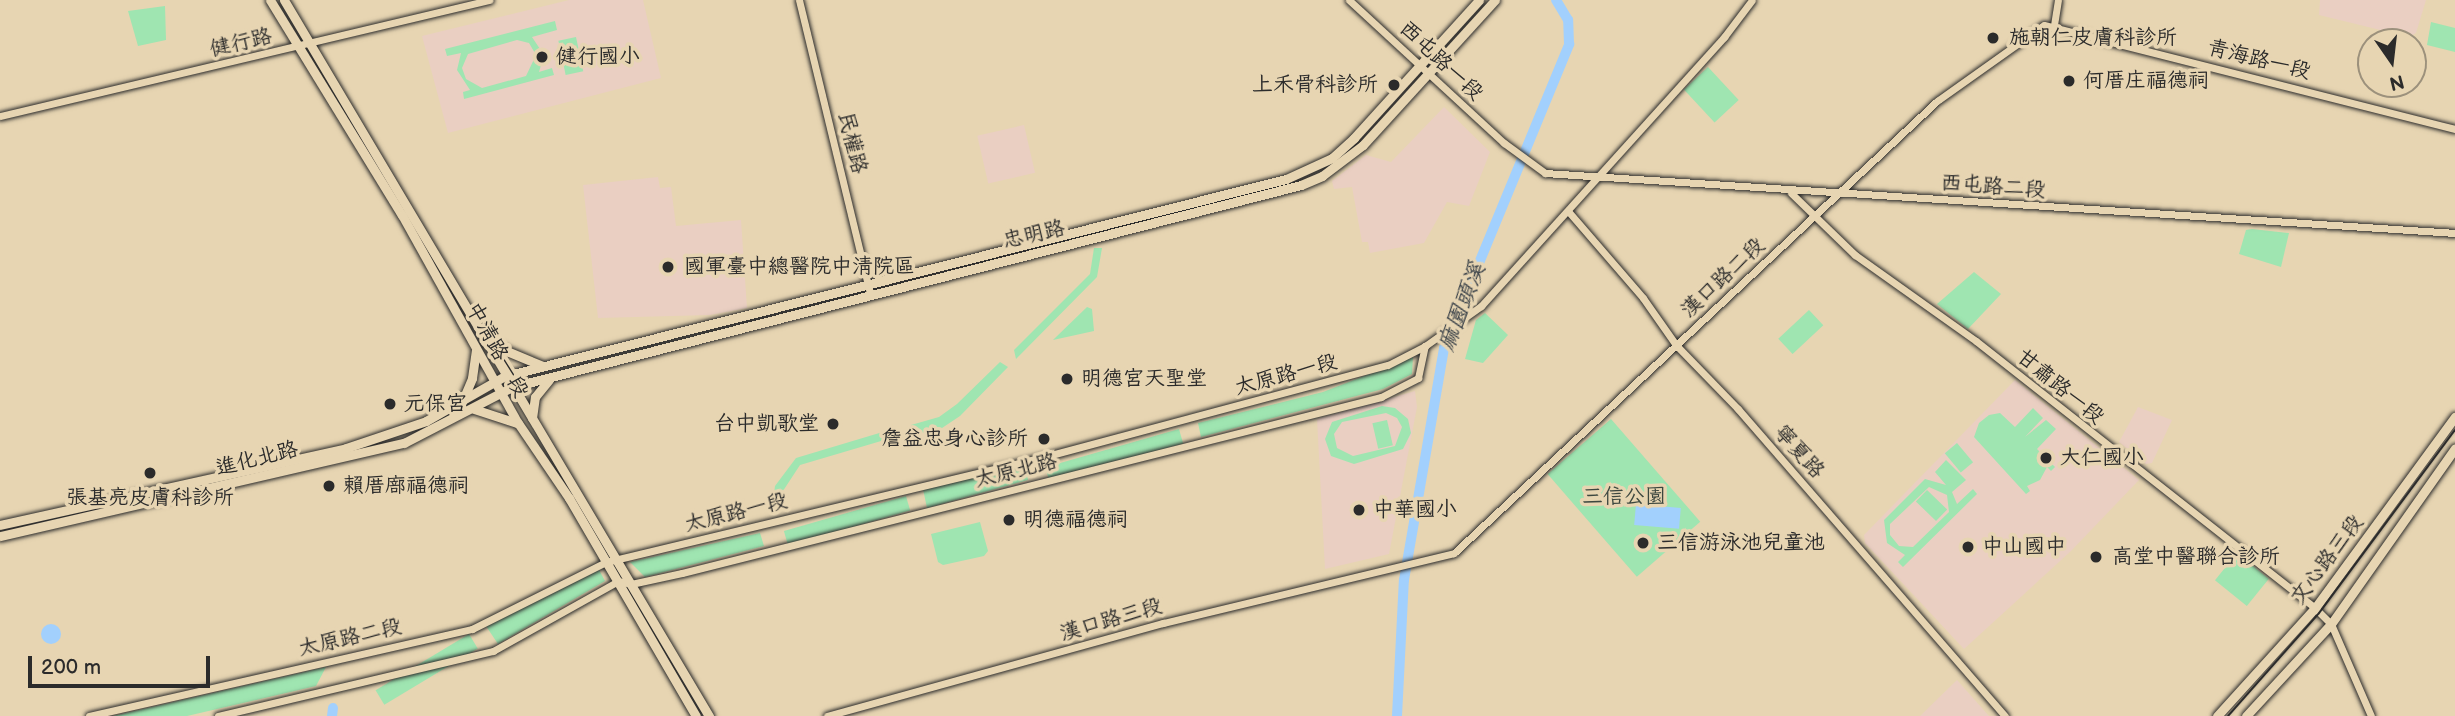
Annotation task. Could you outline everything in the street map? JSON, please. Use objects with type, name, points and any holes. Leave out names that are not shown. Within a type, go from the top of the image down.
[{"type":"main road","name":"中清路一段","points":[[270,0],[402,215],[518,423],[611,561],[631,584],[709,716]]},
{"type":"main road","name":"中清路一段","points":[[284,0],[532,418],[611,561],[618,581],[696,716]]},
{"type":"main road","name":"忠明路","points":[[512,387],[869,289],[1286,180],[1332,158],[1479,0]]},
{"type":"main road","name":"忠明路","points":[[505,376],[1301,185],[1322,176],[1363,145],[1495,0]]},
{"type":"main road","points":[[485,342],[545,366]]},
{"type":"main road","points":[[461,402],[472,378],[476,350]]},
{"type":"main road","points":[[532,418],[535,397],[545,382],[558,375]]},
{"type":"main road","name":"進化北路","points":[[0,525],[346,448],[398,433],[461,402],[505,376]]},
{"type":"main road","name":"進化北路","points":[[0,536],[404,443],[512,387]]},
{"type":"main road","points":[[472,409],[518,423]]},
{"type":"main road","name":"文心路三段","points":[[2217,716],[2315,608],[2455,417]]},
{"type":"main road","name":"文心路三段","points":[[2246,716],[2330,624],[2455,448]]},
{"type":"street","name":"健行路","points":[[0,116],[311,45],[489,0]]},
{"type":"street","name":"民權路","points":[[799,0],[869,289]]},
{"type":"street","name":"西屯路一段","points":[[1349,0],[1531,165]]},
{"type":"street","name":"太原路一段","points":[[611,561],[1329,384],[1388,365],[1425,346],[1465,318],[1568,212],[1596,177],[1724,37],[1752,0]]},
{"type":"street","points":[[2054,25],[2058,0]]},
{"type":"street","name":"漢口路二段","points":[[1406,562],[1454,553],[1937,101],[2029,34],[2044,25],[2054,25]]},
{"type":"street","name":"青海路一段","points":[[2054,25],[2455,129]]},
{"type":"street","name":"西屯路二段","points":[[1531,165],[1545,173],[1596,177],[2455,233]]},
{"type":"street","name":"甘肅路一段","points":[[1787,191],[1817,215],[1855,255],[1976,341],[2315,608],[2330,624],[2371,716]]},
{"type":"street","name":"寧夏路","points":[[1568,212],[1643,298],[1676,345],[1738,409],[2005,716]]},
{"type":"street","name":"太原北路","points":[[618,581],[631,584],[1354,404],[1395,392],[1418,378],[1425,346]]},
{"type":"street","name":"太原路二段","points":[[89,716],[472,629],[611,561]]},
{"type":"street","name":"漢口路三段","points":[[827,716],[1406,562]]},
{"type":"street","points":[[218,716],[493,651],[618,581]]},
{"type":"shaded area","name":"健行國小","points":[[569,0],[643,0],[661,78],[448,133],[422,36]]},
{"type":"shaded area","points":[[2320,0],[2426,0],[2418,28],[2372,28],[2319,15]]},
{"type":"shaded area","points":[[1444,107],[1490,152],[1469,206],[1447,202],[1424,243],[1370,253],[1368,242],[1362,242],[1352,187],[1334,189],[1332,181],[1366,155],[1391,162]]},
{"type":"shaded area","points":[[1024,125],[1035,173],[988,184],[977,136]]},
{"type":"shaded area","name":"國軍臺中總醫院中清院區","points":[[658,177],[660,188],[671,187],[676,226],[741,220],[747,308],[710,315],[598,318],[583,185]]},
{"type":"shaded area","name":"中山國中","points":[[2015,380],[2139,480],[2071,551],[1964,649],[1865,543],[1864,535]]},
{"type":"shaded area","name":"中華國小","points":[[1415,391],[1417,407],[1389,554],[1325,569],[1317,419]]},
{"type":"shaded area","points":[[2138,407],[2172,420],[2152,463],[2146,464],[2119,442]]},
{"type":"shaded area","points":[[1957,680],[1989,716],[1920,716]]},
{"type":"green space","points":[[165,6],[166,40],[138,46],[128,11]]},
{"type":"green space","points":[[555,21],[557,30],[532,37],[544,55],[539,72],[552,68],[554,75],[464,99],[463,92],[470,90],[457,70],[461,53],[447,56],[445,49]],"holes":[[[517,40],[529,43],[536,55],[526,76],[482,88],[466,79],[462,68],[468,54]]]},
{"type":"green space","points":[[2431,22],[2455,28],[2455,52],[2427,45]]},
{"type":"green space","points":[[576,37],[583,71],[566,75],[558,41]]},
{"type":"green space","points":[[1708,67],[1739,100],[1715,122],[1684,90]]},
{"type":"green space","points":[[2246,230],[2289,233],[2281,267],[2239,254]]},
{"type":"green space","points":[[1094,248],[1102,248],[1097,277],[1016,359],[1014,350],[1090,274]]},
{"type":"green space","points":[[1974,272],[2001,294],[1968,329],[1937,304]]},
{"type":"green space","points":[[1087,307],[1092,309],[1094,331],[1053,340]]},
{"type":"green space","points":[[1809,310],[1823,325],[1793,354],[1778,339]]},
{"type":"green space","points":[[1485,313],[1508,335],[1483,363],[1465,359],[1476,320]]},
{"type":"green space","points":[[1413,357],[1412,374],[1383,389],[1201,437],[1198,423],[1323,392]]},
{"type":"green space","points":[[1000,362],[1008,367],[960,416],[942,428],[913,435],[911,425],[939,417],[957,404]]},
{"type":"green space","points":[[1382,406],[1395,408],[1408,419],[1411,433],[1403,449],[1354,464],[1331,456],[1325,439],[1332,422]],"holes":[[[1386,413],[1397,418],[1402,427],[1395,446],[1353,456],[1337,448],[1334,434],[1342,422]]]},
{"type":"green space","points":[[2033,408],[2043,418],[2025,437],[2046,420],[2056,429],[2037,449],[2055,467],[2051,471],[2047,467],[2040,480],[2027,486],[2030,491],[2026,494],[1974,437],[1979,423],[1989,415],[2000,413],[2015,427]]},
{"type":"green space","name":"三信公園","points":[[1611,419],[1700,522],[1637,577],[1548,474]]},
{"type":"green space","points":[[1387,420],[1393,445],[1378,449],[1372,423]]},
{"type":"green space","points":[[896,428],[898,436],[800,465],[779,497],[778,509],[772,509],[775,486],[796,458]]},
{"type":"green space","points":[[1179,429],[1183,443],[1050,482],[1045,467]]},
{"type":"green space","points":[[1957,443],[1973,462],[1961,472],[1945,453]]},
{"type":"green space","points":[[1946,460],[1966,480],[1952,492],[1957,504],[1973,489],[1977,494],[1903,567],[1898,562],[1905,555],[1887,543],[1884,520],[1925,479],[1946,485],[1935,472]],"holes":[[[1929,487],[1947,495],[1949,512],[1913,547],[1899,546],[1890,535],[1890,524]]]},
{"type":"green space","points":[[1025,464],[1028,480],[927,508],[923,489]]},
{"type":"green space","points":[[1927,490],[1947,509],[1936,521],[1916,502]]},
{"type":"green space","points":[[906,496],[910,510],[788,545],[784,531]]},
{"type":"green space","points":[[980,522],[988,551],[984,556],[943,565],[938,562],[931,534]]},
{"type":"green space","points":[[760,533],[764,546],[645,577],[630,562]]},
{"type":"green space","points":[[2237,553],[2269,579],[2247,606],[2215,580]]},
{"type":"green space","points":[[598,568],[605,581],[498,644],[486,626]]},
{"type":"green space","points":[[469,634],[478,649],[384,705],[376,690]]},
{"type":"green space","points":[[326,667],[316,686],[187,716],[113,716]]},
{"type":"water","points":[[1636,504],[1681,508],[1679,529],[1634,525]]},
{"type":"water","points":[[47,624],[55,624],[61,634],[55,644],[47,644],[41,638],[41,630]]},
{"type":"waterway","name":"麻園頭溪","points":[[1397,716],[1404,580],[1444,348],[1569,44],[1568,20],[1556,0]]},
{"type":"waterway","points":[[332,716],[333,708]]},
{"type":"railway","points":[[2228,716],[2319,613],[2455,430]]},
{"type":"place","name":"施朝仁皮膚科診所","points":[[1993,38]]},
{"type":"place","name":"健行國小","points":[[542,57]]},
{"type":"place","name":"何厝庄福德祠","points":[[2069,81]]},
{"type":"place","name":"上禾骨科診所","points":[[1394,85]]},
{"type":"place","name":"國軍臺中總醫院中清院區","points":[[668,267]]},
{"type":"place","name":"明德宮天聖堂","points":[[1067,379]]},
{"type":"place","name":"元保宮","points":[[390,404]]},
{"type":"place","name":"台中凱歌堂","points":[[833,424]]},
{"type":"place","name":"詹益忠身心診所","points":[[1044,439]]},
{"type":"place","name":"大仁國小","points":[[2046,458]]},
{"type":"place","name":"張基亮皮膚科診所","points":[[150,473]]},
{"type":"place","name":"賴厝廍福德祠","points":[[329,486]]},
{"type":"place","name":"中華國小","points":[[1359,510]]},
{"type":"place","name":"明德福德祠","points":[[1009,520]]},
{"type":"place","name":"三信游泳池兒童池","points":[[1643,543]]},
{"type":"place","name":"中山國中","points":[[1968,547]]},
{"type":"place","name":"高堂中醫聯合診所","points":[[2096,557]]}]
